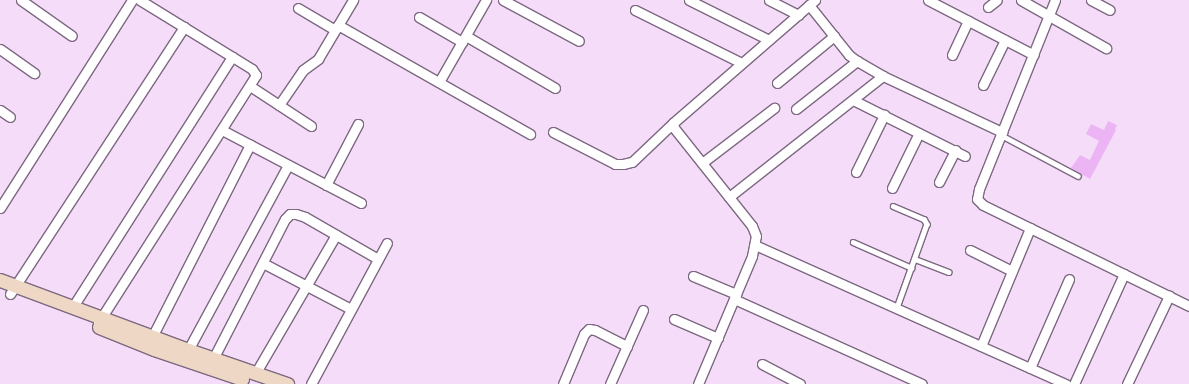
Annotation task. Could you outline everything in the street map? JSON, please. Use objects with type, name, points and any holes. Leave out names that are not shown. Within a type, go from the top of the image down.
[{"type":"main road","points":[[0,280],[8,290],[99,322],[152,337],[213,359],[256,379]]},
{"type":"main road","points":[[8,290],[72,308],[154,349],[256,379],[287,384]]},
{"type":"street","points":[[21,0],[72,36]]},
{"type":"street","points":[[0,208],[132,0]]},
{"type":"street","points":[[99,322],[256,78],[255,71],[140,0]]},
{"type":"street","points":[[279,105],[303,70],[318,60],[353,0]]},
{"type":"street","points":[[439,82],[485,0]]},
{"type":"street","points":[[503,0],[579,41]]},
{"type":"street","points":[[689,0],[769,40]]},
{"type":"street","points":[[769,0],[798,15]]},
{"type":"street","points":[[928,0],[1034,55]]},
{"type":"street","points":[[988,7],[997,0]]},
{"type":"street","points":[[1021,0],[1106,48]]},
{"type":"street","points":[[1055,0],[979,189],[977,199],[983,206],[1189,306]]},
{"type":"street","points":[[1091,0],[1110,10]]},
{"type":"street","points":[[552,132],[615,164],[632,162],[673,123],[812,3],[834,36],[849,55],[857,62],[1001,133]]},
{"type":"street","points":[[298,8],[439,82],[530,134]]},
{"type":"street","points":[[635,10],[742,63]]},
{"type":"street","points":[[419,17],[464,39],[555,88]]},
{"type":"street","points":[[952,55],[968,21]]},
{"type":"street","points":[[8,290],[184,27]]},
{"type":"street","points":[[776,83],[834,36]]},
{"type":"street","points":[[983,85],[1005,40]]},
{"type":"street","points":[[0,49],[34,73]]},
{"type":"street","points":[[72,308],[232,57]]},
{"type":"street","points":[[796,109],[857,62]]},
{"type":"street","points":[[729,197],[883,76]]},
{"type":"street","points":[[250,86],[311,126]]},
{"type":"street","points":[[853,100],[965,156]]},
{"type":"street","points":[[702,163],[774,108]]},
{"type":"street","points":[[0,110],[10,117]]},
{"type":"street","points":[[856,172],[884,115]]},
{"type":"street","points":[[673,123],[674,128],[752,226],[756,236],[755,245],[698,384]]},
{"type":"street","points":[[326,185],[358,124]]},
{"type":"street","points":[[222,130],[361,202]]},
{"type":"street","points":[[892,188],[919,133]]},
{"type":"street","points":[[152,337],[250,145]]},
{"type":"street","points":[[939,182],[955,150]]},
{"type":"street","points":[[188,350],[288,165]]},
{"type":"street","points":[[213,359],[285,219],[290,214],[296,214],[304,217],[378,259]]},
{"type":"street","points":[[981,346],[1030,228]]},
{"type":"street","points":[[256,379],[336,235]]},
{"type":"street","points":[[311,384],[387,243]]},
{"type":"street","points":[[755,245],[1066,384]]},
{"type":"street","points":[[970,250],[1012,271]]},
{"type":"street","points":[[263,262],[351,309]]},
{"type":"street","points":[[1074,384],[1124,274]]},
{"type":"street","points":[[693,276],[922,384]]},
{"type":"street","points":[[1030,368],[1069,279]]},
{"type":"street","points":[[1127,384],[1169,296]]},
{"type":"street","points":[[610,384],[643,310]]},
{"type":"street","points":[[674,319],[718,338]]},
{"type":"street","points":[[563,384],[584,334],[589,329],[595,330],[627,346]]},
{"type":"street","points":[[762,364],[800,384]]},
{"type":"lane","points":[[1001,133],[1078,176]]},
{"type":"lane","points":[[894,206],[924,219],[927,224],[897,308]]},
{"type":"lane","points":[[853,242],[912,268]]},
{"type":"lane","points":[[915,259],[949,272]]},
{"type":"building","points":[[1108,121],[1117,125],[1116,130],[1090,179],[1071,168],[1080,155],[1090,160],[1099,141],[1086,134],[1091,124],[1104,130]]}]
